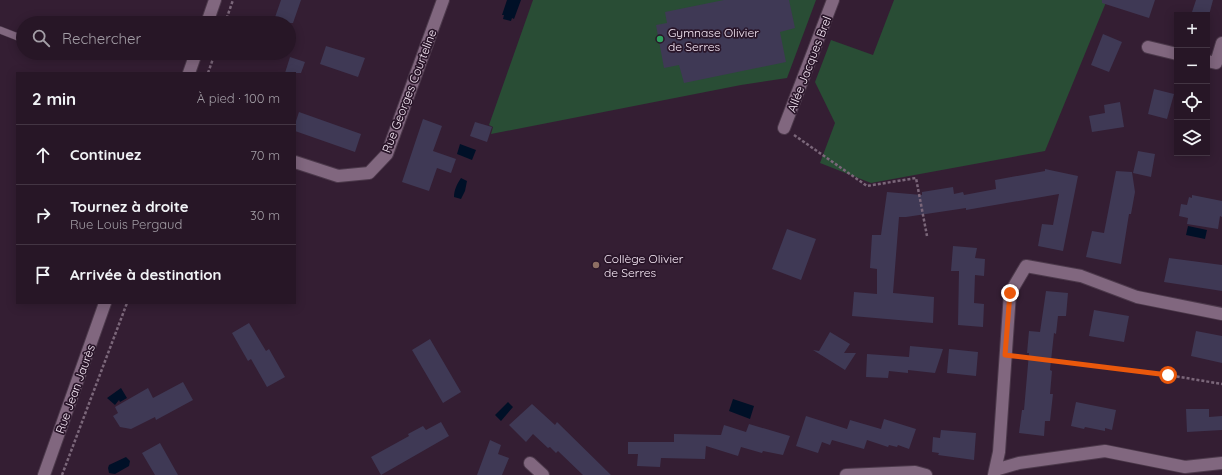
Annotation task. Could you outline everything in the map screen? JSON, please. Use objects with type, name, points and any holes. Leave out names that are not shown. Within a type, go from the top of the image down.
[{"type":"street","points":[[209,16],[215,0]]},
{"type":"street","name":"Rue Georges Courteline","points":[[296,162],[338,176],[369,173],[387,154],[443,0]]},
{"type":"street","name":"Allée Jacques Brel","points":[[784,128],[833,0]]},
{"type":"street","points":[[1215,63],[1222,43]]},
{"type":"street","points":[[1148,47],[1174,53]]},
{"type":"street","points":[[189,72],[194,60]]},
{"type":"street","points":[[995,472],[999,452],[1010,293],[1026,266],[1081,276],[1137,297],[1222,314]]},
{"type":"street","name":"Rue Jean Jaurès","points":[[44,475],[106,304]]},
{"type":"street","points":[[995,472],[1019,463],[1105,451],[1185,467],[1222,464]]},
{"type":"street","points":[[530,463],[543,475]]},
{"type":"street","points":[[846,475],[915,472],[926,475]]},
{"type":"lane","points":[[0,30],[16,36]]},
{"type":"path","points":[[227,16],[233,0]]},
{"type":"path","points":[[208,72],[213,60]]},
{"type":"path","points":[[784,128],[867,186],[916,178],[927,236]]},
{"type":"path","points":[[62,475],[127,304]]},
{"type":"path","points":[[1005,355],[1122,368],[1222,384]]},
{"type":"green space","name":"Gymnase Olivier de Serres","points":[[533,0],[816,0],[787,78],[741,85],[491,134],[493,127],[489,125]]},
{"type":"green space","points":[[894,0],[1107,0],[1045,151],[871,183],[820,163],[835,123],[815,82],[831,40],[873,55]]},
{"type":"water","points":[[507,0],[521,0],[514,19],[512,18],[511,21],[503,19],[504,15],[502,15]]},
{"type":"water","points":[[460,144],[476,150],[472,160],[457,154]]},
{"type":"water","points":[[461,178],[467,181],[465,191],[461,199],[454,197],[456,187]]},
{"type":"water","points":[[1188,226],[1207,230],[1205,239],[1186,235]]},
{"type":"water","points":[[121,388],[127,398],[120,402],[119,400],[115,405],[107,398]]},
{"type":"water","points":[[733,399],[754,406],[750,419],[729,411]]},
{"type":"water","points":[[508,402],[513,407],[501,421],[495,415]]},
{"type":"water","points":[[126,457],[130,461],[129,466],[115,474],[109,473],[109,465]]},
{"type":"building","points":[[281,0],[301,0],[295,16],[275,16]]},
{"type":"building","name":"Gymnase Olivier de Serres","points":[[724,0],[789,0],[795,28],[780,32],[786,62],[684,83],[679,65],[664,68],[656,25],[667,23],[665,12]]},
{"type":"building","points":[[1102,0],[1155,0],[1149,18],[1102,3]]},
{"type":"building","points":[[1196,0],[1213,0],[1210,12],[1192,12]]},
{"type":"building","points":[[1103,34],[1122,42],[1109,72],[1091,65]]},
{"type":"building","points":[[326,46],[365,58],[358,77],[320,64]]},
{"type":"building","points":[[296,59],[305,62],[301,73],[285,72],[289,60]]},
{"type":"building","points":[[1154,89],[1174,94],[1167,119],[1148,114]]},
{"type":"building","points":[[1120,102],[1124,127],[1092,132],[1089,116],[1105,113],[1104,105]]},
{"type":"building","points":[[299,112],[361,134],[355,152],[296,131],[296,121]]},
{"type":"building","points":[[423,119],[442,126],[433,151],[456,159],[451,173],[437,168],[429,191],[402,182]]},
{"type":"building","points":[[475,122],[492,127],[487,142],[470,136]]},
{"type":"building","points":[[1138,151],[1155,154],[1151,177],[1133,173]]},
{"type":"building","points":[[1045,169],[1078,176],[1063,251],[1038,246],[1042,224],[1053,225],[1059,194],[966,210],[966,208],[899,217],[893,293],[934,297],[933,323],[852,316],[854,292],[877,294],[877,269],[870,268],[872,235],[881,235],[887,192],[922,195],[922,192],[953,187],[954,194],[963,192],[964,195],[996,189],[995,180],[1045,171]]},
{"type":"building","points":[[1116,171],[1132,172],[1135,192],[1131,214],[1129,214],[1121,264],[1086,257],[1092,231],[1104,233]]},
{"type":"building","points":[[1192,195],[1222,201],[1222,217],[1220,216],[1218,229],[1187,224],[1188,218],[1179,216],[1181,204],[1187,205],[1189,197],[1192,198]]},
{"type":"building","points":[[787,229],[816,239],[801,280],[772,269]]},
{"type":"building","points":[[953,246],[977,248],[975,258],[985,259],[984,276],[975,275],[974,303],[984,304],[983,327],[958,325],[959,271],[951,271]]},
{"type":"building","points":[[1169,258],[1222,265],[1222,291],[1164,282]]},
{"type":"building","points":[[1046,291],[1068,293],[1066,316],[1058,316],[1056,334],[1054,333],[1050,370],[1052,371],[1050,394],[1053,394],[1050,421],[1045,421],[1044,436],[1019,433],[1022,410],[1024,410],[1029,353],[1027,353],[1029,331],[1040,332]]},
{"type":"building","points":[[1094,310],[1129,316],[1124,342],[1089,336]]},
{"type":"building","points":[[249,323],[266,351],[269,349],[285,377],[267,387],[251,359],[248,361],[232,333]]},
{"type":"building","points":[[1196,331],[1222,336],[1222,363],[1191,356]]},
{"type":"building","points":[[830,332],[850,344],[844,353],[856,353],[845,370],[813,350],[819,351]]},
{"type":"building","points":[[430,339],[461,392],[443,403],[412,350]]},
{"type":"building","points":[[910,346],[943,349],[935,373],[908,370],[908,373],[889,371],[888,378],[866,377],[867,354],[909,357]]},
{"type":"building","points":[[949,349],[978,352],[976,376],[947,373]]},
{"type":"building","points":[[183,382],[193,400],[156,420],[155,417],[131,429],[120,427],[113,416],[118,413],[115,407],[148,388],[153,398]]},
{"type":"building","points":[[1076,402],[1116,410],[1112,430],[1105,428],[1105,431],[1085,427],[1084,429],[1071,426]]},
{"type":"building","points":[[532,404],[555,425],[557,422],[611,475],[583,475],[558,451],[556,453],[550,447],[548,448],[533,434],[526,442],[509,425]]},
{"type":"building","points":[[1186,409],[1209,409],[1209,417],[1222,416],[1222,430],[1187,432]]},
{"type":"building","points":[[806,416],[847,429],[850,420],[881,429],[884,419],[916,429],[909,449],[898,445],[897,447],[889,445],[888,447],[867,440],[864,449],[832,440],[830,445],[822,442],[818,453],[796,446]]},
{"type":"building","points":[[441,422],[449,436],[381,475],[371,457],[409,436],[408,434],[423,426],[426,430]]},
{"type":"building","points":[[749,424],[790,436],[783,455],[763,451],[762,453],[741,447],[738,456],[706,446],[705,459],[661,458],[660,467],[637,466],[638,454],[628,454],[628,442],[674,442],[674,434],[721,435],[724,425],[746,432]]},
{"type":"building","points":[[941,430],[976,433],[974,460],[938,455],[939,453],[932,452],[933,437],[940,438]]},
{"type":"building","points":[[490,440],[501,445],[498,454],[509,458],[502,475],[477,475]]},
{"type":"building","points":[[160,443],[178,475],[155,475],[142,453]]},
{"type":"place","name":"Gymnase Olivier de Serres","points":[[660,39]]},
{"type":"place","name":"Collège Olivier de Serres","points":[[596,265]]},
{"type":"route","points":[[1010,293],[1005,355],[1168,375]]}]
